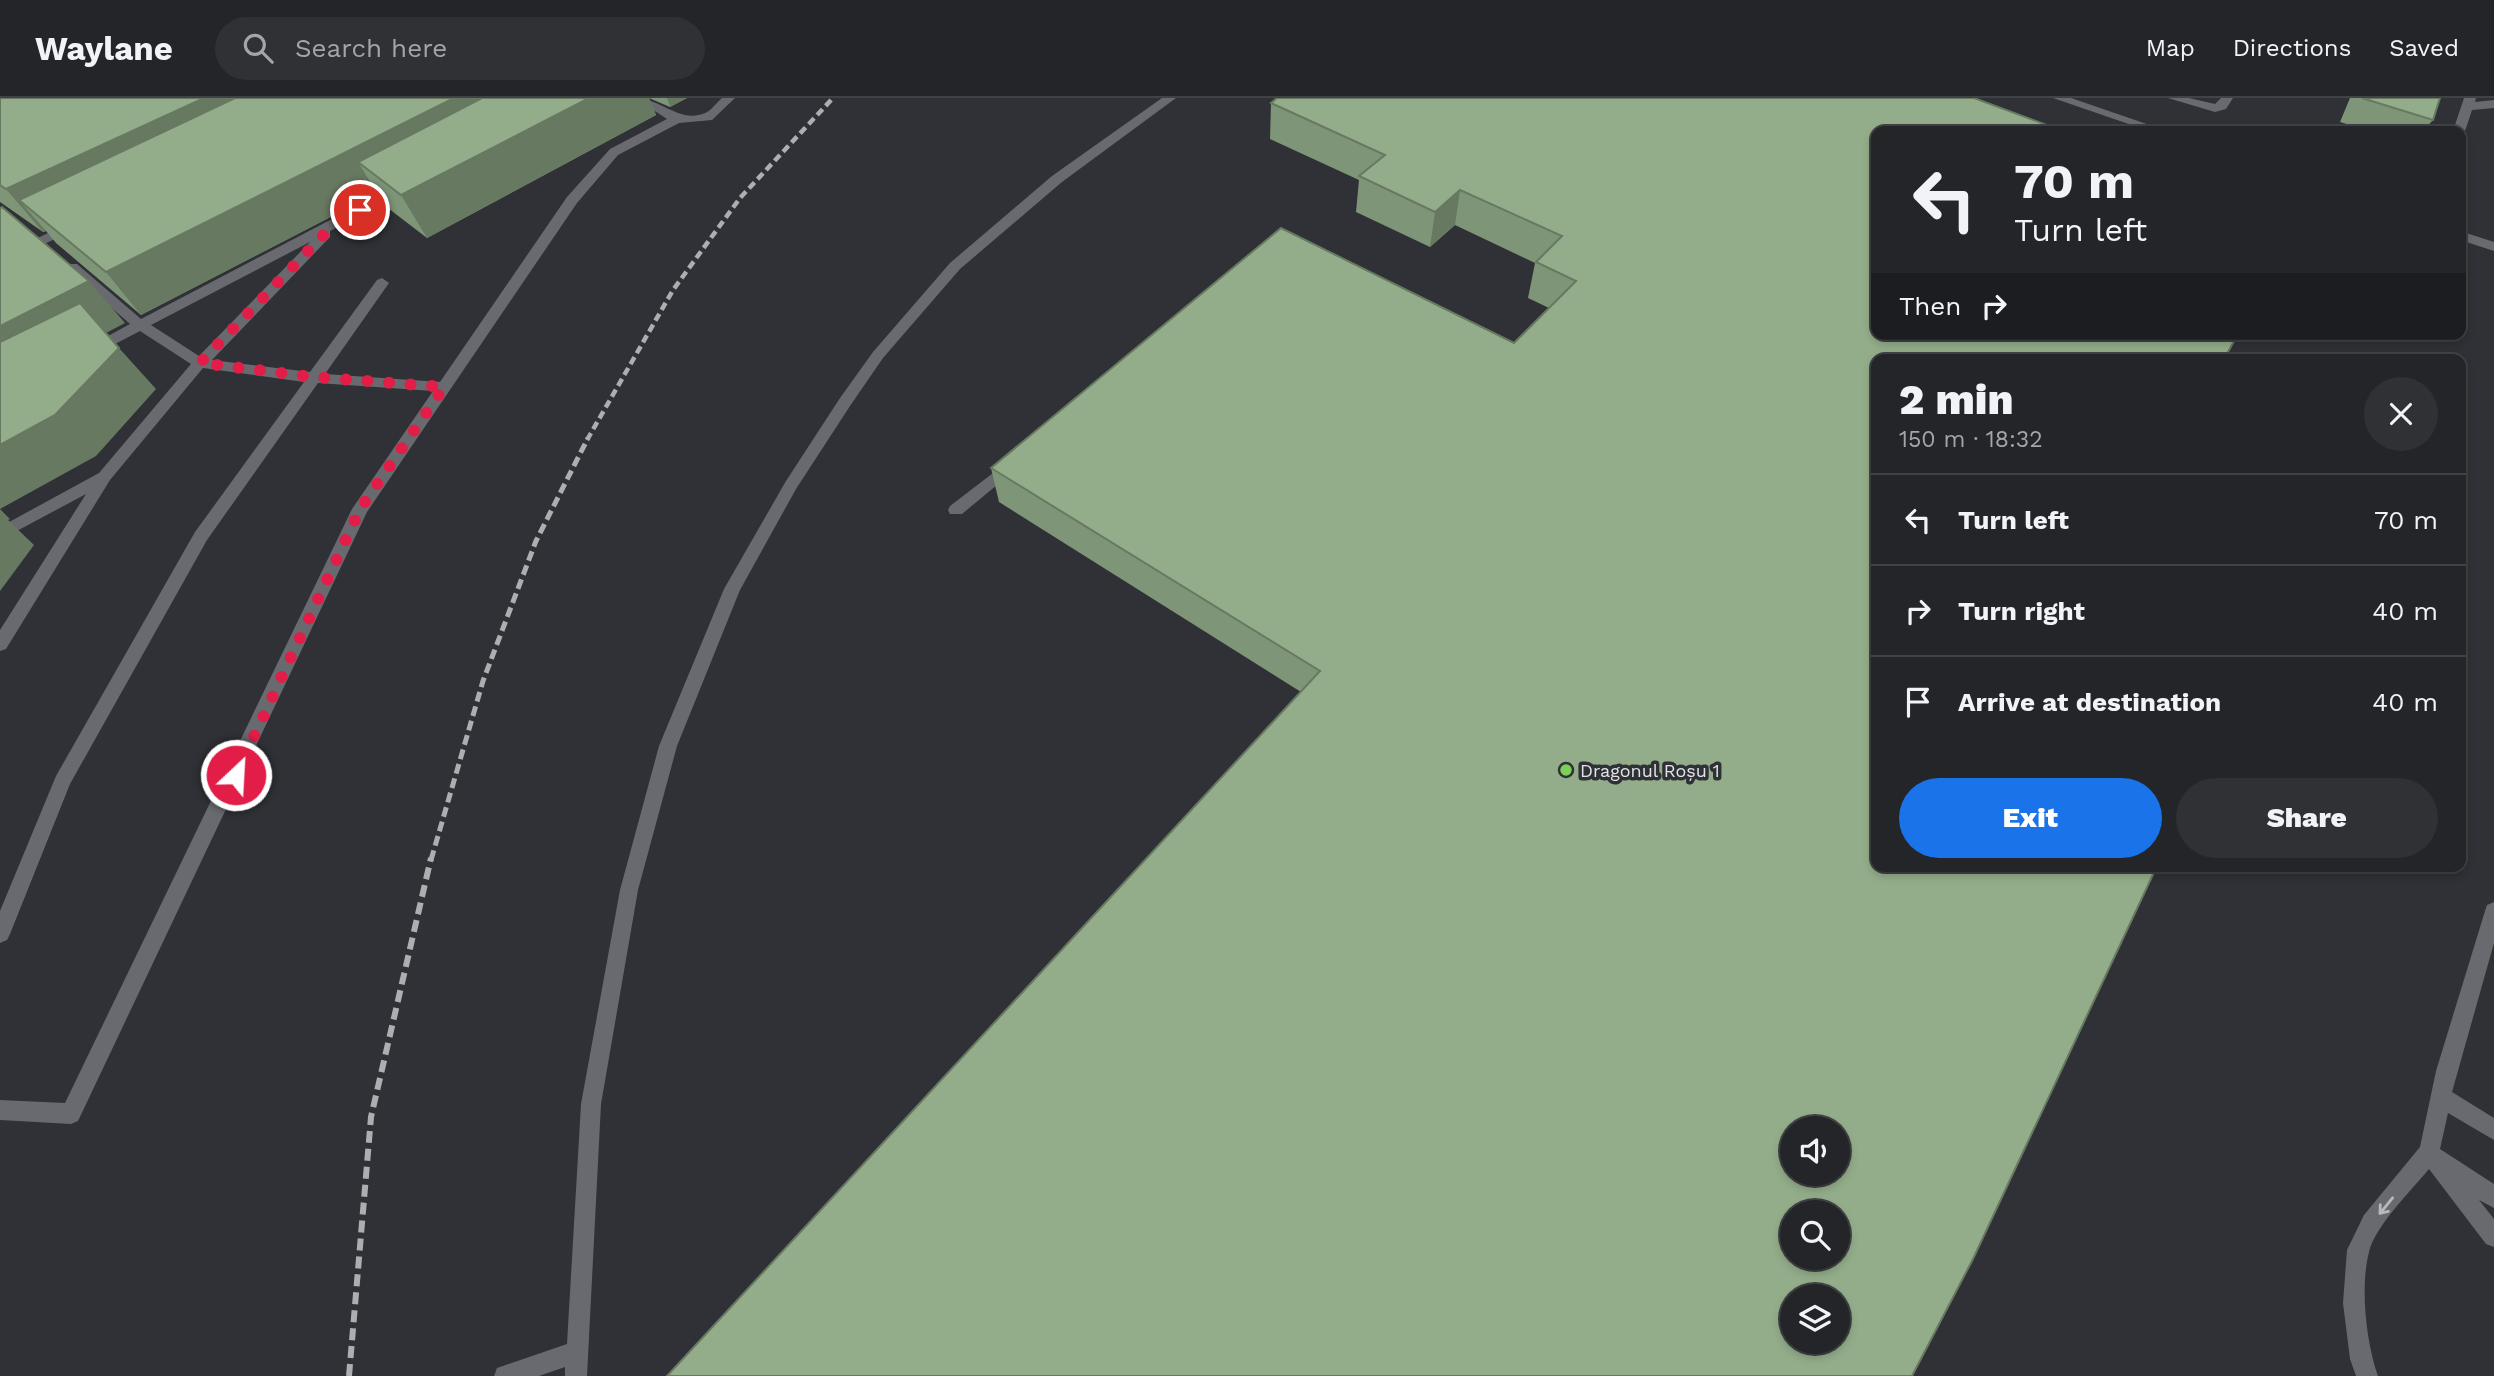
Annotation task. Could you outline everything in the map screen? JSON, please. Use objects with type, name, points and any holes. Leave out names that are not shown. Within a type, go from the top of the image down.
[{"type":"street","points":[[641,98],[676,119]]},
{"type":"street","points":[[0,1110],[71,1114],[360,509],[572,200],[614,152],[676,119],[708,117],[729,98]]},
{"type":"street","points":[[576,1376],[590,1104],[629,890],[668,746],[732,589],[790,485],[826,429],[878,355],[948,274],[1057,179],[1170,98]]},
{"type":"street","points":[[2059,98],[2146,126]]},
{"type":"street","points":[[2174,98],[2215,108],[2222,106],[2227,98]]},
{"type":"street","points":[[2461,126],[2469,103],[2494,104]]},
{"type":"street","points":[[82,356],[407,185]]},
{"type":"street","points":[[0,644],[105,476],[200,363],[336,222]]},
{"type":"street","points":[[0,261],[46,245],[78,223]]},
{"type":"street","points":[[2466,237],[2494,247]]},
{"type":"street","points":[[46,245],[140,325],[200,363],[314,377],[444,387]]},
{"type":"street","points":[[0,934],[62,781],[201,536],[382,283]]},
{"type":"street","points":[[956,510],[1020,457]]},
{"type":"street","points":[[0,534],[105,476]]},
{"type":"street","points":[[2367,1376],[2361,1360],[2354,1303],[2358,1250],[2372,1223],[2429,1152],[2440,1096],[2494,911]]},
{"type":"street","points":[[2440,1096],[2494,1130]]},
{"type":"street","points":[[2429,1152],[2494,1197]]},
{"type":"street","points":[[2429,1152],[2494,1236]]},
{"type":"street","points":[[505,1376],[576,1352]]},
{"type":"building","points":[[0,98],[204,98],[6,189],[0,185]]},
{"type":"building","points":[[235,98],[454,98],[106,272],[19,200]]},
{"type":"building","points":[[482,98],[589,98],[401,195],[358,162]]},
{"type":"building","name":"Dragonul Roșu 1","points":[[1277,98],[1974,98],[2050,126],[1871,126],[1871,340],[2235,340],[2227,354],[1871,354],[1871,872],[2154,872],[1973,1259],[1912,1376],[667,1376],[1320,671],[991,468],[1281,228],[1514,343],[1576,281],[1536,262],[1562,236],[1460,190],[1435,212],[1359,176],[1385,155],[1271,103]]},
{"type":"building","points":[[2362,98],[2440,98],[2433,120]]},
{"type":"building","points":[[0,208],[89,281],[0,326]]},
{"type":"building","points":[[80,303],[119,348],[55,415],[0,445],[0,342]]},
{"type":"railway","points":[[587,440],[673,290],[740,198],[833,98]]},
{"type":"railway","points":[[431,860],[483,681],[536,541],[588,438]]},
{"type":"railway","points":[[349,1376],[371,1117],[431,858]]},
{"type":"place","name":"Dragonul Roșu 1","points":[[1566,770]]},
{"type":"route","points":[[236,775],[360,509],[444,387],[314,377],[200,363],[336,222],[360,210]]}]
